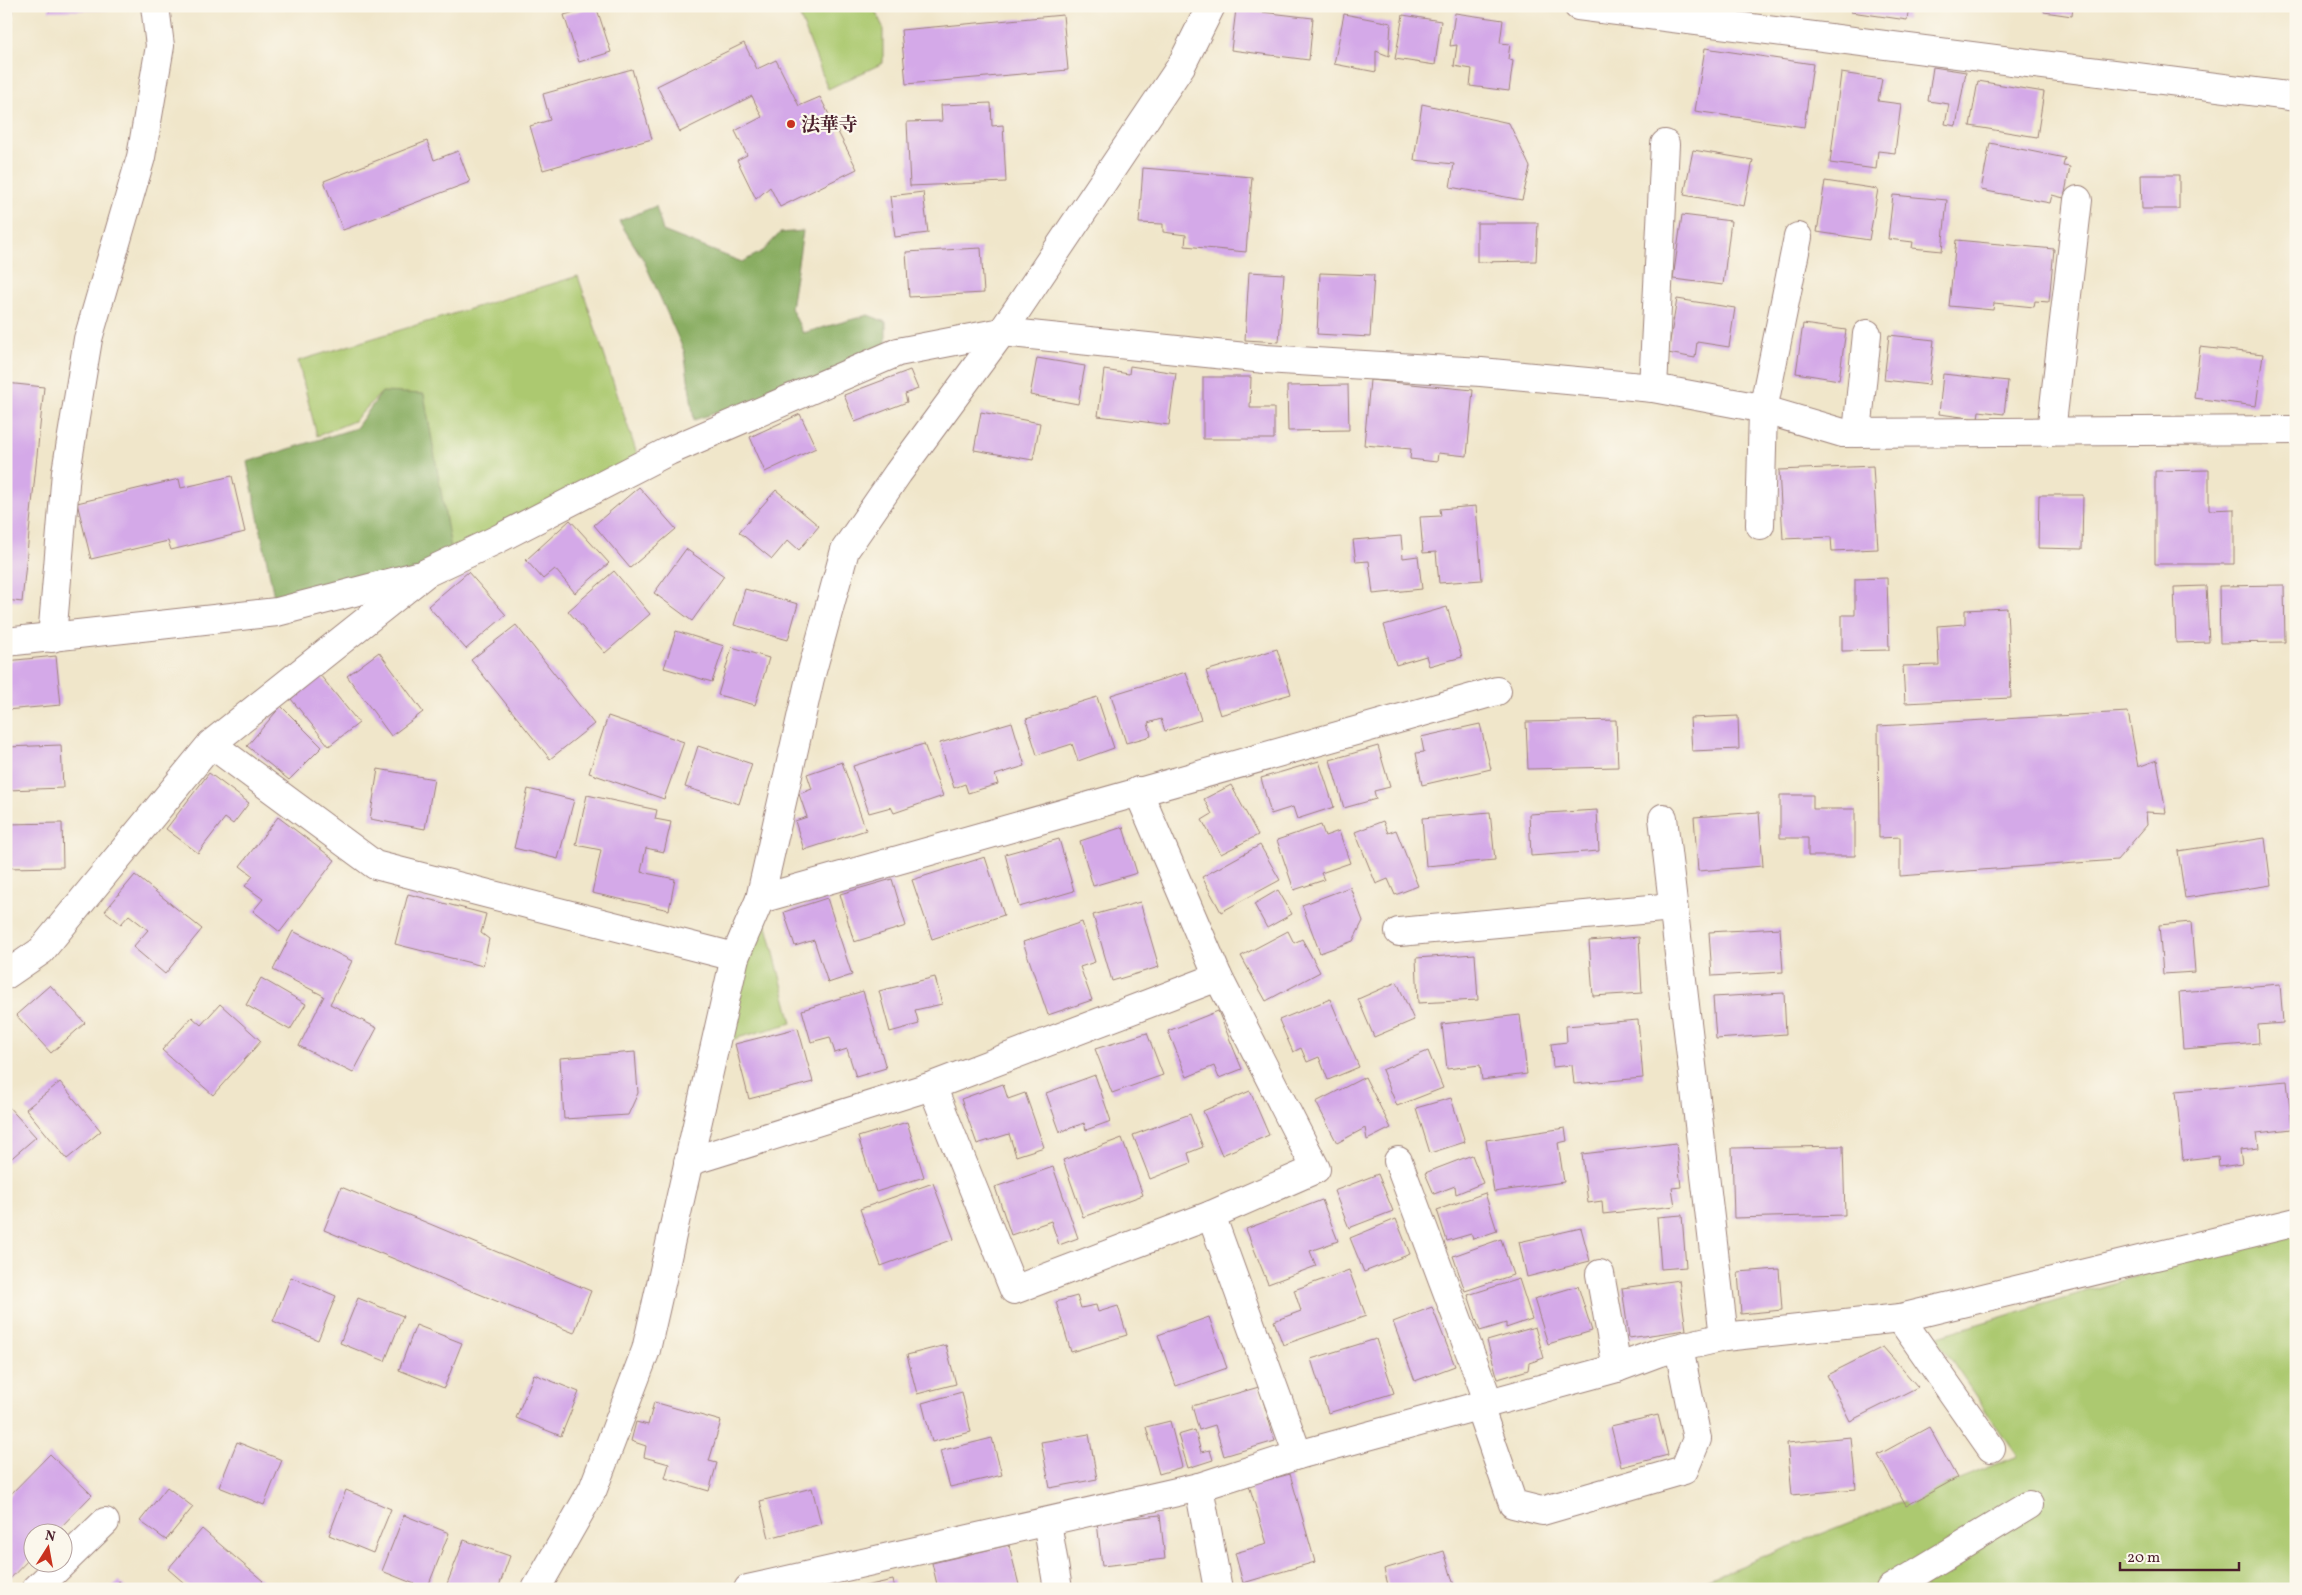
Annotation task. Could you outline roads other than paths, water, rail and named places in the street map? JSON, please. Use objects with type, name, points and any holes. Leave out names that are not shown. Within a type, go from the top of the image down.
[{"type":"street","points":[[52,638],[66,472],[88,339],[141,158],[160,46],[155,6]]},
{"type":"street","points":[[536,1589],[593,1490],[646,1350],[735,957],[760,899],[810,678],[845,550],[898,472],[1002,332],[1181,66],[1210,6]]},
{"type":"street","points":[[1578,6],[2296,97]]},
{"type":"street","points":[[1653,388],[1665,144]]},
{"type":"street","points":[[2051,432],[2078,200]]},
{"type":"street","points":[[1760,525],[1763,410],[1798,237]]},
{"type":"street","points":[[6,642],[277,612],[426,573],[496,540],[669,451],[886,357],[898,352],[1002,332],[1265,359],[1481,372],[1653,388],[1763,410],[1843,433],[2296,430]]},
{"type":"street","points":[[1857,433],[1867,334]]},
{"type":"street","points":[[6,975],[41,951],[211,744],[426,573]]},
{"type":"street","points":[[760,899],[1497,691]]},
{"type":"street","points":[[211,744],[375,865],[735,957]]},
{"type":"street","points":[[932,1086],[1014,1290],[1211,1215],[1316,1169],[1218,978],[1138,791]]},
{"type":"street","points":[[1663,818],[1724,1337]]},
{"type":"street","points":[[1399,932],[1673,906]]},
{"type":"street","points":[[688,1162],[932,1086],[1218,978]]},
{"type":"street","points":[[1398,1161],[1484,1404],[1513,1504],[1542,1510],[1684,1470],[1697,1439],[1679,1348]]},
{"type":"street","points":[[1211,1215],[1298,1454]]},
{"type":"street","points":[[748,1589],[1199,1488],[1298,1454],[1617,1368],[1679,1348],[1724,1337],[1900,1318],[2296,1222]]},
{"type":"street","points":[[1600,1274],[1617,1368]]},
{"type":"street","points":[[1900,1318],[1991,1448]]},
{"type":"street","points":[[1199,1488],[1218,1589]]},
{"type":"street","points":[[1890,1589],[2029,1505]]},
{"type":"street","points":[[36,1589],[105,1522]]},
{"type":"street","points":[[1047,1522],[1058,1589]]},
{"type":"place","name":"法華寺","points":[[791,124]]}]
